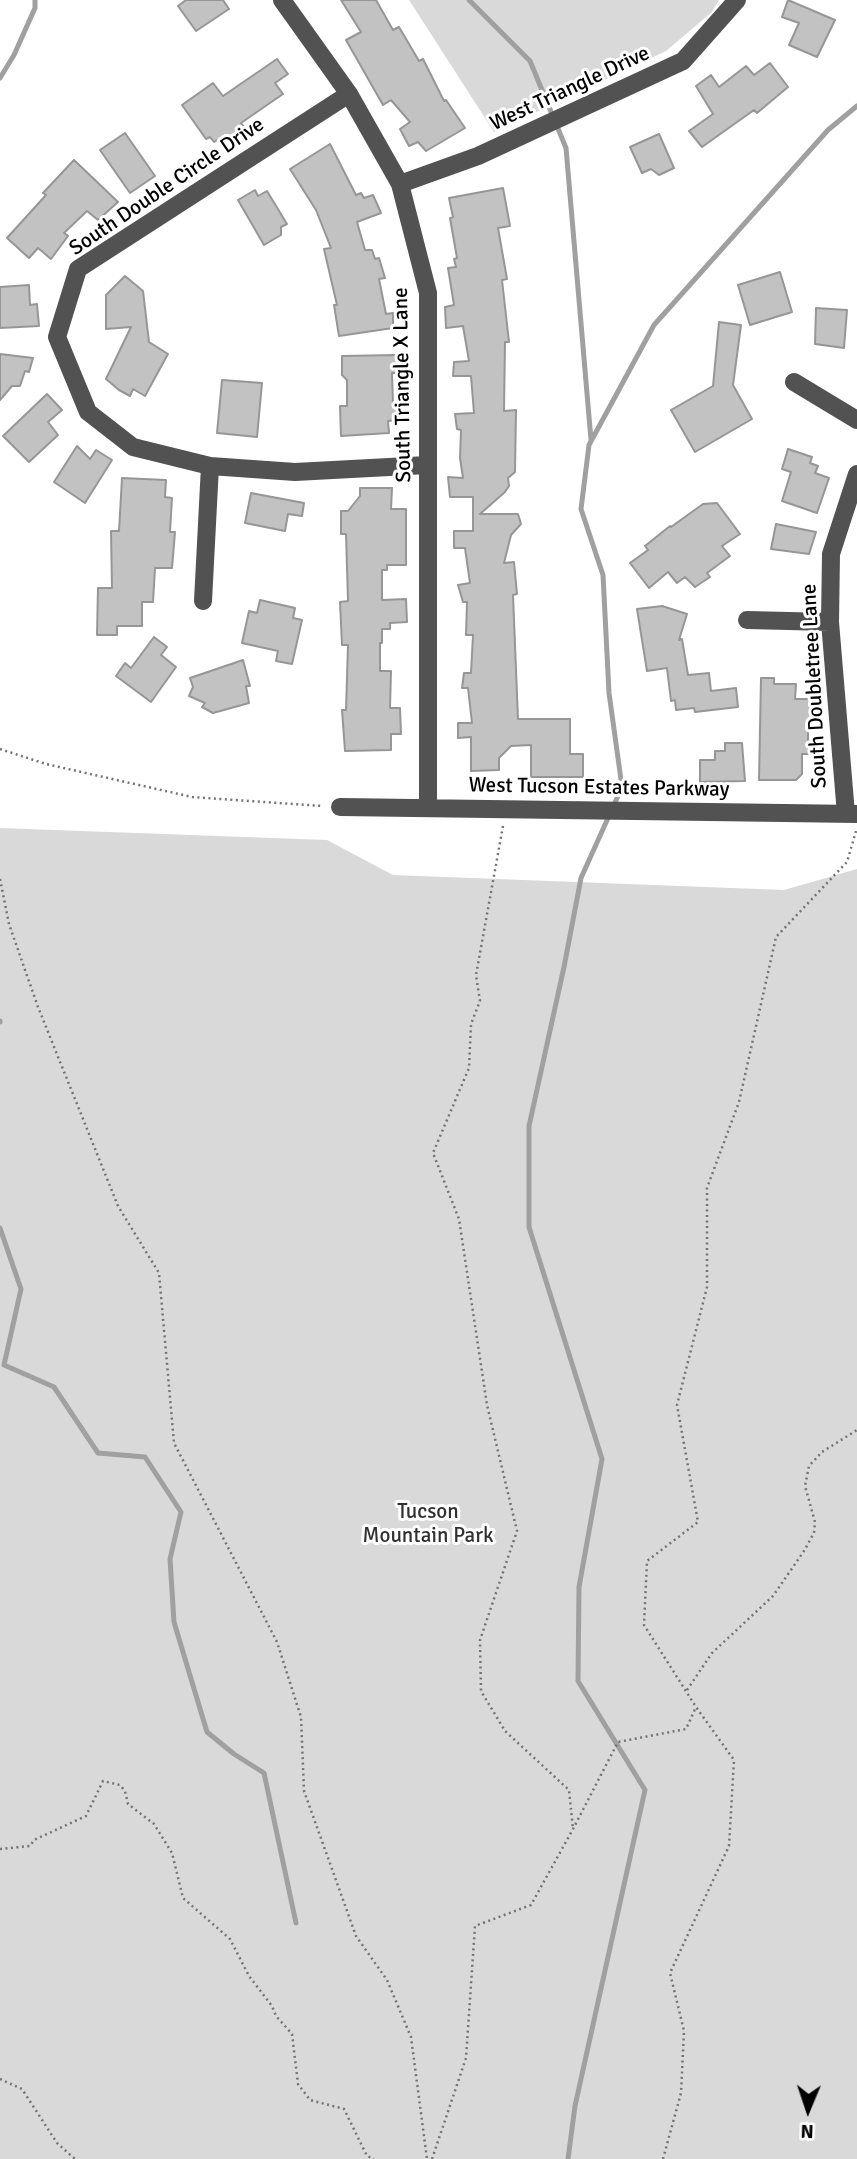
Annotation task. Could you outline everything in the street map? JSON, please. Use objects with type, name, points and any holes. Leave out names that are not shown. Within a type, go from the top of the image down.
[{"type":"street","name":"South Triangle X Lane","points":[[282,0],[349,94],[400,184],[428,293],[428,808]]},
{"type":"street","name":"West Triangle Drive","points":[[400,184],[478,156],[683,61],[737,0]]},
{"type":"street","name":"South Double Circle Drive","points":[[349,94],[78,269],[57,337],[88,412],[133,447],[210,467],[295,472],[427,465]]},
{"type":"street","points":[[794,382],[857,420]]},
{"type":"street","points":[[203,601],[210,467]]},
{"type":"street","name":"South Doubletree Lane","points":[[853,818],[830,622],[831,554],[857,474]]},
{"type":"street","points":[[747,620],[830,622]]},
{"type":"street","name":"West Tucson Estates Parkway","points":[[340,807],[853,818]]},
{"type":"path","points":[[0,749],[46,764],[192,797],[340,807]]},
{"type":"path","points":[[506,809],[476,975],[480,1001],[471,1024],[469,1068],[433,1153],[459,1219],[487,1405],[517,1531],[480,1640],[481,1691],[505,1731],[569,1790],[573,1829]]},
{"type":"path","points":[[663,2159],[681,2093],[684,2031],[670,1972],[729,1846],[734,1760],[686,1692],[644,1625],[647,1561],[698,1522],[677,1405],[707,1287],[707,1188],[739,1102],[776,937],[847,862],[853,818]]},
{"type":"path","points":[[0,879],[9,924],[38,1007],[118,1206],[159,1273],[174,1443],[277,1642],[301,1717],[304,1791],[356,1936],[387,1980],[411,2037],[426,2159]]},
{"type":"path","points":[[686,1692],[712,1653],[773,1596],[804,1550],[814,1533],[815,1521],[805,1486],[809,1466],[822,1452],[857,1430]]},
{"type":"path","points":[[432,2159],[466,2057],[475,1926],[531,1905],[618,1742],[686,1728],[696,1707]]},
{"type":"path","points":[[0,1849],[30,1846],[34,1840],[86,1816],[103,1781],[120,1785],[125,1791],[128,1804],[154,1824],[172,1853],[183,1898],[230,1939],[276,2016],[292,2034],[298,2084],[310,2100],[344,2109],[367,2156],[374,2159]]},
{"type":"path","points":[[0,2079],[22,2089],[57,2143],[75,2159]]},
{"type":"green space","points":[[409,0],[719,0],[712,12],[666,51],[494,132]]},
{"type":"green space","name":"Tucson Mountain Park","points":[[0,828],[327,840],[393,875],[784,890],[857,869],[857,2159],[0,2159]]},
{"type":"building","points":[[186,0],[223,0],[229,9],[196,31],[178,6]]},
{"type":"building","points":[[341,0],[376,0],[393,30],[399,27],[419,61],[423,59],[444,101],[446,100],[465,128],[426,151],[418,142],[409,146],[400,129],[410,122],[391,100],[383,105],[346,40],[361,32]]},
{"type":"building","points":[[788,0],[835,20],[817,57],[789,45],[799,23],[782,17]]},
{"type":"building","points":[[277,59],[288,74],[275,83],[283,94],[241,123],[245,128],[225,142],[222,137],[214,142],[210,137],[206,139],[182,105],[213,83],[223,96]]},
{"type":"building","points":[[770,63],[788,87],[757,113],[754,110],[702,147],[689,131],[713,114],[696,86],[711,75],[719,87],[746,66],[754,75]]},
{"type":"building","points":[[125,133],[155,176],[130,193],[100,150]]},
{"type":"building","points":[[659,134],[674,168],[659,175],[651,169],[642,173],[630,147]]},
{"type":"building","points":[[330,144],[356,195],[361,193],[364,198],[373,195],[381,213],[357,222],[365,250],[372,250],[375,259],[379,258],[385,278],[379,279],[386,314],[393,313],[393,328],[339,336],[334,305],[337,305],[324,249],[331,248],[316,210],[290,169]]},
{"type":"building","points":[[74,160],[118,202],[98,220],[87,211],[64,233],[68,236],[51,259],[38,248],[29,258],[7,238]]},
{"type":"building","points":[[503,188],[510,226],[498,228],[507,279],[502,280],[509,342],[505,342],[504,411],[516,410],[515,472],[508,478],[509,486],[505,492],[480,514],[518,514],[521,524],[511,535],[504,563],[514,562],[517,594],[513,595],[518,719],[570,719],[570,754],[583,754],[583,777],[531,777],[531,745],[511,746],[499,758],[499,770],[471,771],[471,737],[458,738],[458,723],[472,723],[468,688],[462,688],[464,673],[471,673],[473,635],[466,635],[467,602],[463,602],[458,585],[470,583],[465,548],[454,548],[454,531],[473,531],[473,497],[450,497],[448,477],[463,478],[460,458],[461,430],[457,429],[455,414],[474,413],[471,376],[453,376],[454,362],[469,361],[463,326],[446,328],[445,307],[454,305],[448,268],[456,267],[454,259],[457,258],[449,198]]},
{"type":"building","points":[[255,190],[258,196],[267,191],[287,224],[281,227],[281,235],[264,245],[238,200]]},
{"type":"building","points":[[780,272],[792,312],[750,325],[738,285]]},
{"type":"building","points":[[125,276],[143,291],[149,342],[168,354],[145,396],[133,389],[130,396],[106,379],[131,327],[106,329],[106,295]]},
{"type":"building","points":[[29,285],[30,305],[37,304],[39,326],[0,328],[0,287]]},
{"type":"building","points":[[816,308],[847,310],[844,348],[815,344]]},
{"type":"building","points":[[719,322],[741,325],[733,385],[752,419],[695,452],[671,410],[713,386]]},
{"type":"building","points":[[0,354],[33,358],[29,372],[25,371],[20,386],[12,386],[0,400]]},
{"type":"building","points":[[397,355],[397,373],[392,373],[393,403],[396,402],[398,420],[388,421],[389,433],[341,436],[340,406],[347,406],[347,380],[342,375],[342,356]]},
{"type":"building","points":[[222,380],[262,383],[257,437],[217,433]]},
{"type":"building","points":[[47,394],[62,410],[48,422],[58,435],[29,462],[3,436]]},
{"type":"building","points":[[77,446],[90,459],[96,450],[112,460],[85,503],[54,482]]},
{"type":"building","points":[[788,449],[812,457],[810,463],[818,466],[815,473],[829,478],[817,513],[782,501],[791,472],[782,469]]},
{"type":"building","points":[[122,478],[166,480],[165,497],[172,498],[170,532],[175,532],[172,568],[155,568],[153,602],[142,602],[142,626],[117,626],[117,635],[97,635],[98,588],[112,588],[111,531],[119,531]]},
{"type":"building","points":[[360,488],[392,488],[391,509],[406,509],[406,565],[387,565],[387,570],[382,570],[382,600],[406,599],[407,622],[390,623],[390,629],[382,629],[380,643],[380,671],[391,671],[390,708],[400,708],[401,734],[391,734],[391,750],[345,751],[342,710],[346,710],[348,645],[342,645],[340,602],[348,601],[346,534],[341,534],[341,511],[348,511],[360,496]]},
{"type":"building","points":[[251,493],[304,503],[302,516],[288,514],[285,531],[245,523]]},
{"type":"building","points":[[717,503],[740,534],[722,546],[730,556],[707,573],[710,577],[695,587],[685,577],[677,583],[668,572],[649,588],[630,563],[648,550],[645,546],[670,526],[703,504]]},
{"type":"building","points":[[776,524],[816,532],[809,554],[771,549]]},
{"type":"building","points":[[260,600],[295,608],[293,618],[302,620],[292,664],[276,661],[278,651],[242,643],[249,611],[257,613]]},
{"type":"building","points":[[662,606],[687,614],[679,640],[682,639],[688,675],[709,673],[711,691],[736,688],[738,707],[695,712],[694,708],[676,710],[675,700],[671,701],[667,668],[647,671],[637,609]]},
{"type":"building","points":[[154,637],[167,647],[161,655],[176,667],[151,702],[116,676],[125,663],[131,668]]},
{"type":"building","points":[[243,660],[250,686],[246,686],[249,703],[213,713],[202,707],[205,703],[189,696],[193,687],[190,678]]},
{"type":"building","points":[[761,678],[774,678],[774,684],[796,684],[795,699],[812,699],[812,721],[808,721],[808,754],[802,754],[802,774],[796,780],[759,780]]},
{"type":"building","points":[[725,743],[742,743],[745,781],[700,782],[700,760],[715,760],[715,751],[725,751]]},
{"type":"waterway","points":[[0,78],[14,55],[35,8],[35,0]]},
{"type":"waterway","points":[[469,0],[530,61],[566,148],[591,440]]},
{"type":"waterway","points":[[568,2159],[575,2106],[645,1790],[578,1681],[579,1587],[602,1459],[529,1227],[529,1126],[581,878],[622,787],[609,693],[603,575],[581,509],[589,445],[654,325],[828,130],[857,106]]},
{"type":"waterway","points":[[0,1228],[21,1289],[4,1365],[54,1387],[98,1453],[145,1457],[181,1512],[170,1559],[174,1622],[207,1732],[264,1773],[296,1923]]}]
